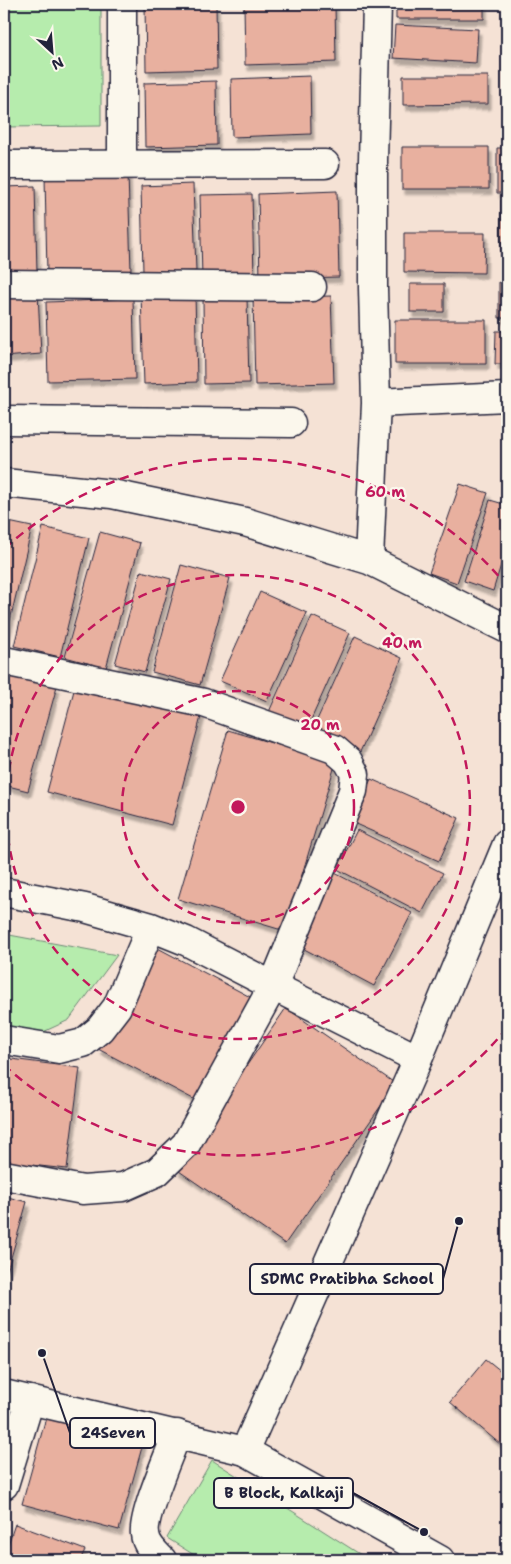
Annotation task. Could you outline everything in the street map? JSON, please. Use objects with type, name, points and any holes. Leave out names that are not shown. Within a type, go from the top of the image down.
[{"type":"street","points":[[122,4],[122,165]]},
{"type":"street","points":[[369,560],[376,403],[373,288],[373,160],[377,4]]},
{"type":"street","points":[[4,165],[324,164]]},
{"type":"street","points":[[4,284],[312,287]]},
{"type":"street","points":[[376,403],[507,397]]},
{"type":"street","points":[[4,420],[292,422]]},
{"type":"street","points":[[4,483],[112,494],[245,522],[369,560],[507,630]]},
{"type":"street","points":[[4,661],[204,703],[334,749],[348,761],[355,774],[353,791],[273,986],[186,1144],[157,1172],[123,1187],[82,1190],[4,1175]]},
{"type":"street","points":[[245,1451],[418,1059],[507,844]]},
{"type":"street","points":[[4,892],[85,908],[151,927],[186,941],[418,1059]]},
{"type":"street","points":[[4,1040],[60,1050],[83,1043],[100,1029],[117,1007],[151,927]]},
{"type":"street","points":[[4,1485],[17,1397],[245,1451],[440,1560]]},
{"type":"street","points":[[162,1560],[152,1550],[145,1535],[145,1519],[177,1434]]},
{"type":"green space","points":[[4,4],[101,4],[101,126],[4,127]]},
{"type":"green space","points":[[4,934],[117,955],[69,1020],[41,1033],[4,1027]]},
{"type":"green space","points":[[212,1460],[369,1560],[202,1560],[167,1538]]},
{"type":"building","points":[[216,4],[217,69],[146,71],[145,5]]},
{"type":"building","points":[[244,4],[335,4],[336,62],[245,65]]},
{"type":"building","points":[[396,4],[484,4],[484,19],[396,19]]},
{"type":"building","points":[[395,25],[478,29],[476,63],[393,58]]},
{"type":"building","points":[[310,76],[311,134],[232,137],[231,79]]},
{"type":"building","points":[[403,76],[488,76],[488,104],[403,105]]},
{"type":"building","points":[[216,81],[217,145],[145,147],[144,83]]},
{"type":"building","points":[[402,147],[489,147],[489,189],[402,189]]},
{"type":"building","points":[[497,148],[507,148],[507,193],[497,193]]},
{"type":"building","points":[[128,174],[131,271],[47,273],[45,176]]},
{"type":"building","points":[[193,184],[196,271],[143,272],[141,186]]},
{"type":"building","points":[[35,186],[37,273],[4,275],[4,187]]},
{"type":"building","points":[[337,191],[339,277],[260,279],[258,194]]},
{"type":"building","points":[[252,194],[254,278],[202,279],[200,195]]},
{"type":"building","points":[[501,200],[507,200],[507,276],[501,276]]},
{"type":"building","points":[[404,233],[485,233],[484,273],[404,272]]},
{"type":"building","points":[[499,282],[507,283],[507,318],[499,318]]},
{"type":"building","points":[[410,284],[444,284],[444,312],[410,312]]},
{"type":"building","points":[[38,293],[41,354],[4,357],[4,295]]},
{"type":"building","points":[[195,294],[197,382],[144,384],[141,295]]},
{"type":"building","points":[[331,296],[334,383],[255,385],[253,298]]},
{"type":"building","points":[[247,297],[249,383],[204,384],[203,298]]},
{"type":"building","points":[[133,299],[135,379],[48,381],[46,302]]},
{"type":"building","points":[[395,320],[486,320],[486,364],[395,364]]},
{"type":"building","points":[[496,331],[507,331],[507,364],[495,364]]},
{"type":"building","points":[[460,484],[488,493],[457,583],[429,573]]},
{"type":"building","points":[[490,500],[507,505],[507,545],[493,591],[464,581]]},
{"type":"building","points":[[4,521],[32,527],[4,646]]},
{"type":"building","points":[[43,527],[89,538],[60,657],[14,646]]},
{"type":"building","points":[[100,532],[140,543],[106,668],[65,657]]},
{"type":"building","points":[[181,565],[230,578],[200,685],[152,672]]},
{"type":"building","points":[[141,571],[171,579],[145,672],[115,664]]},
{"type":"building","points":[[260,592],[307,613],[267,701],[220,681]]},
{"type":"building","points":[[312,616],[350,633],[306,731],[268,714]]},
{"type":"building","points":[[355,636],[402,658],[360,752],[312,731]]},
{"type":"building","points":[[4,672],[57,686],[28,791],[4,785]]},
{"type":"building","points":[[77,679],[202,713],[172,825],[47,792]]},
{"type":"building","points":[[228,730],[336,762],[285,931],[178,899]]},
{"type":"building","points":[[371,779],[459,818],[439,861],[351,822]]},
{"type":"building","points":[[357,830],[443,873],[422,913],[337,869]]},
{"type":"building","points":[[329,870],[412,913],[374,986],[291,942]]},
{"type":"building","points":[[154,946],[254,999],[199,1102],[98,1049]]},
{"type":"building","points":[[286,1008],[396,1084],[285,1244],[176,1169]]},
{"type":"building","points":[[4,1058],[80,1068],[67,1169],[4,1162]]},
{"type":"building","points":[[4,1196],[27,1202],[4,1282]]},
{"type":"building","points":[[486,1359],[507,1376],[507,1450],[450,1402]]},
{"type":"building","points":[[47,1414],[144,1440],[119,1530],[22,1504]]},
{"type":"building","points":[[15,1524],[85,1550],[80,1560],[4,1560]]},
{"type":"place","name":"SDMC Pratibha School","points":[[459,1221]]},
{"type":"place","name":"24Seven","points":[[42,1353]]},
{"type":"place","name":"B Block, Kalkaji","points":[[424,1532]]}]
